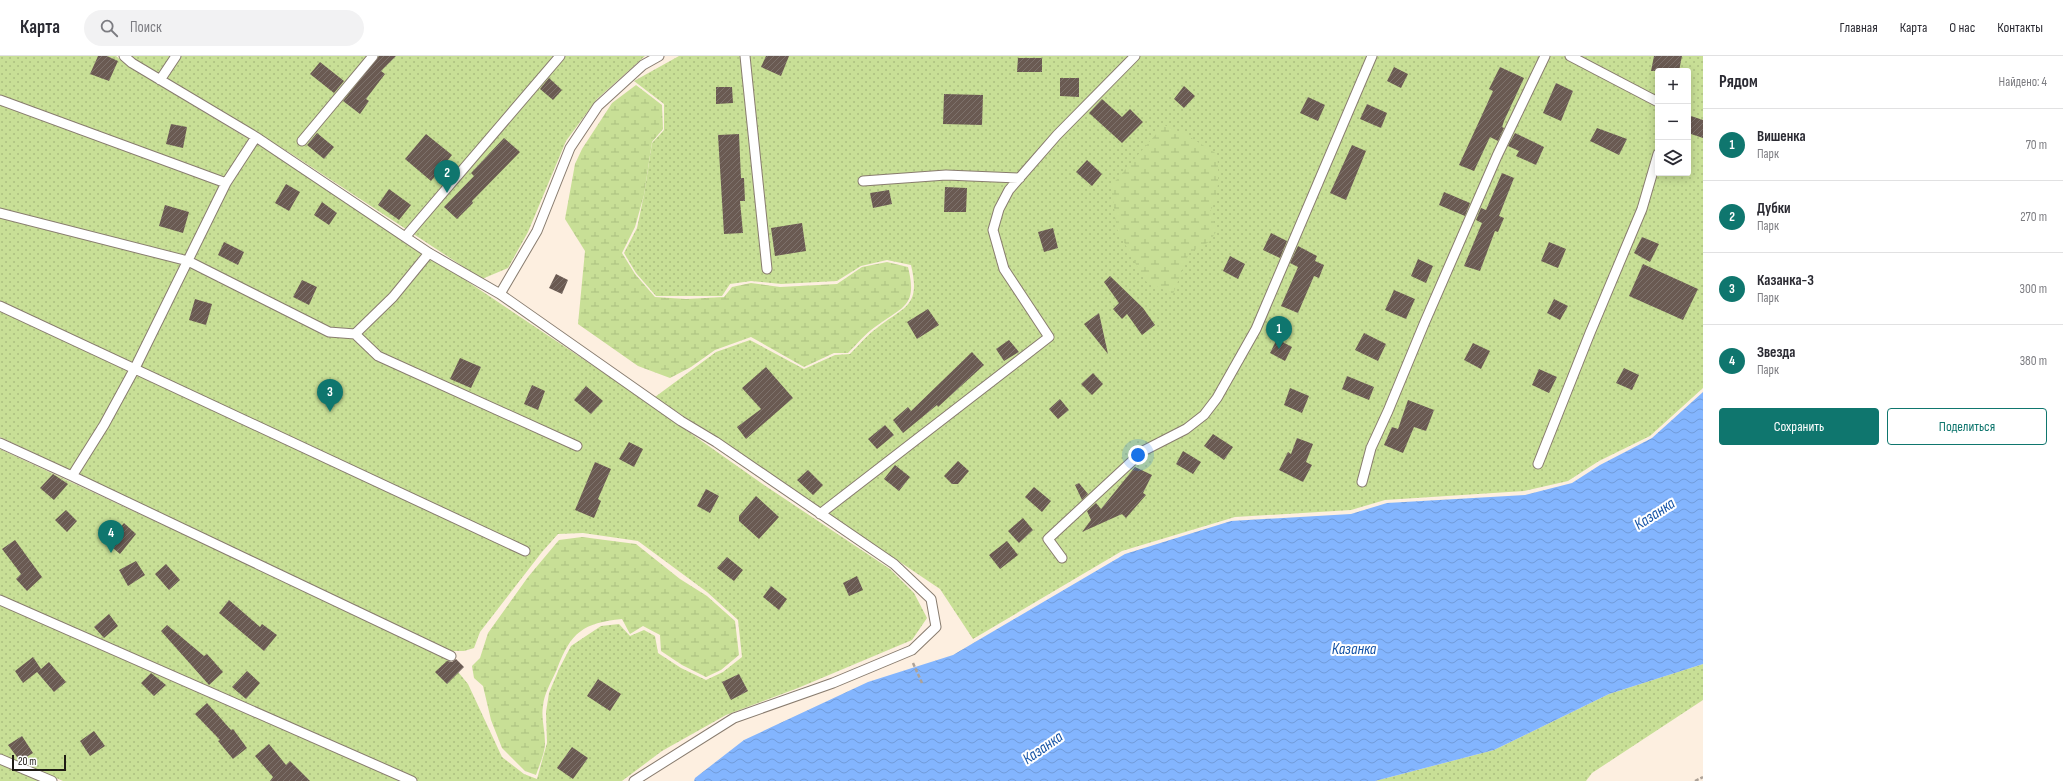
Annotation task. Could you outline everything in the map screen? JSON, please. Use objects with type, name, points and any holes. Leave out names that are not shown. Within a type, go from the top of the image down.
[{"type":"lane","points":[[124,56],[160,80],[256,137],[406,236],[429,253],[500,294],[681,421],[716,442],[894,564],[920,591],[931,599],[936,627],[912,650],[833,683],[734,718],[634,781]]},
{"type":"lane","points":[[160,80],[176,56]]},
{"type":"lane","points":[[302,141],[373,56]]},
{"type":"lane","points":[[406,236],[560,56]]},
{"type":"lane","points":[[500,294],[537,231],[570,148],[598,106],[643,65],[659,56]]},
{"type":"lane","points":[[745,56],[766,268]]},
{"type":"lane","points":[[820,514],[1050,337],[1004,269],[993,230],[999,209],[1010,190],[1057,135],[1136,56]]},
{"type":"lane","points":[[1062,558],[1048,539],[1143,452],[1186,429],[1204,415],[1218,398],[1256,329],[1372,56]]},
{"type":"lane","points":[[1362,482],[1371,448],[1424,324],[1497,156],[1545,56]]},
{"type":"lane","points":[[1570,56],[1655,100]]},
{"type":"lane","points":[[0,100],[226,183]]},
{"type":"lane","points":[[72,476],[104,425],[134,370],[226,183],[256,137]]},
{"type":"lane","points":[[1538,464],[1590,333],[1642,209],[1655,164]]},
{"type":"lane","points":[[863,181],[946,175],[1020,178]]},
{"type":"lane","points":[[0,213],[188,261],[329,332],[355,334],[378,356],[577,446]]},
{"type":"lane","points":[[355,334],[393,297],[429,253]]},
{"type":"lane","points":[[0,306],[134,370],[526,551]]},
{"type":"lane","points":[[0,443],[451,656]]},
{"type":"lane","points":[[0,600],[412,781]]},
{"type":"lane","points":[[0,759],[52,781]]},
{"type":"path","points":[[912,663],[922,683]]},
{"type":"path","points":[[1695,781],[1703,777]]},
{"type":"green space","points":[[0,56],[116,56],[128,66],[313,178],[625,387],[764,485],[890,569],[914,593],[927,618],[912,640],[798,688],[726,715],[662,751],[622,781],[63,781],[0,754],[0,449],[445,656],[468,684],[502,757],[524,774],[537,779],[547,743],[546,712],[549,693],[559,669],[571,646],[601,626],[619,624],[630,636],[644,630],[655,636],[658,653],[681,668],[706,680],[723,672],[742,657],[738,620],[707,592],[638,541],[583,533],[558,534],[542,552],[480,632],[474,648],[464,651],[452,651],[0,437]]},
{"type":"green space","points":[[130,56],[645,56],[597,99],[566,141],[528,232],[508,268],[482,279],[290,153]]},
{"type":"green space","points":[[679,56],[1703,56],[1703,388],[1650,436],[1599,461],[1568,481],[1524,491],[1385,500],[1351,510],[1235,517],[1122,551],[973,639],[940,589],[655,397],[716,352],[750,340],[804,369],[835,355],[850,354],[870,334],[908,304],[912,298],[914,289],[914,279],[911,265],[887,260],[861,266],[837,281],[781,284],[751,281],[730,284],[722,296],[656,296],[636,273],[624,253],[637,228],[652,143],[664,130],[664,104],[634,81]]},
{"type":"green space","points":[[636,85],[662,105],[663,129],[652,142],[644,195],[635,227],[622,253],[635,274],[655,297],[686,299],[724,297],[732,287],[751,283],[780,287],[837,284],[862,267],[887,262],[908,267],[911,280],[911,290],[906,304],[871,330],[848,353],[834,353],[804,367],[751,337],[715,350],[691,367],[670,378],[638,366],[578,324],[585,251],[565,219],[575,164],[582,149],[612,103]]},
{"type":"green space","points":[[1164,125],[1185,134],[1217,154],[1218,169],[1217,192],[1213,207],[1209,213],[1218,229],[1209,242],[1189,253],[1173,294],[1145,281],[1117,229],[1111,186]]},
{"type":"green space","points":[[582,537],[636,544],[680,579],[707,596],[735,621],[739,655],[721,670],[706,677],[682,665],[661,651],[660,635],[643,626],[630,634],[622,619],[597,623],[588,627],[573,638],[562,656],[548,687],[542,715],[545,747],[536,775],[525,771],[502,748],[491,720],[483,686],[474,678],[472,666],[480,658],[488,633],[528,577],[559,540]]},
{"type":"green space","points":[[1703,664],[1703,700],[1592,773],[1586,781],[1375,781],[1494,750],[1609,694]]},
{"type":"green space","points":[[0,764],[40,781],[0,781]]},
{"type":"water","name":"Казанка","points":[[1703,392],[1703,664],[1609,694],[1494,750],[1375,781],[694,781],[695,778],[744,740],[868,682],[953,655],[1125,554],[1231,521],[1351,514],[1387,503],[1525,495],[1572,483],[1600,465],[1652,438]]},
{"type":"building","points":[[98,56],[107,56],[118,61],[109,81],[90,74]]},
{"type":"building","points":[[379,56],[396,56],[381,71],[385,74],[366,99],[369,101],[360,114],[343,101]]},
{"type":"building","points":[[766,56],[789,56],[781,76],[761,67]]},
{"type":"building","points":[[1654,56],[1682,56],[1680,68],[1655,68],[1655,71],[1651,71]]},
{"type":"building","points":[[1018,58],[1042,58],[1042,72],[1017,72]]},
{"type":"building","points":[[320,62],[344,81],[334,93],[310,74]]},
{"type":"building","points":[[1394,67],[1408,74],[1401,88],[1387,81]]},
{"type":"building","points":[[1500,67],[1524,78],[1504,121],[1502,127],[1504,128],[1498,141],[1490,137],[1474,171],[1459,165],[1493,91],[1489,89]]},
{"type":"building","points":[[549,78],[562,90],[553,100],[540,89]]},
{"type":"building","points":[[1060,78],[1079,78],[1079,97],[1060,96]]},
{"type":"building","points":[[1556,83],[1573,91],[1561,121],[1543,113]]},
{"type":"building","points":[[1184,86],[1195,96],[1184,108],[1174,99]]},
{"type":"building","points":[[716,87],[732,87],[733,103],[716,104]]},
{"type":"building","points":[[944,94],[983,95],[982,125],[943,124]]},
{"type":"building","points":[[1308,97],[1325,105],[1318,121],[1300,113]]},
{"type":"building","points":[[1102,99],[1122,117],[1130,109],[1143,122],[1122,143],[1089,113]]},
{"type":"building","points":[[1367,104],[1387,113],[1381,128],[1360,119]]},
{"type":"building","points":[[1691,116],[1703,120],[1703,138],[1691,134]]},
{"type":"building","points":[[171,124],[187,127],[183,148],[166,144]]},
{"type":"building","points":[[1597,128],[1627,139],[1619,155],[1590,141]]},
{"type":"building","points":[[317,133],[334,147],[324,159],[307,145]]},
{"type":"building","points":[[1515,133],[1544,147],[1536,165],[1516,156],[1519,151],[1508,146]]},
{"type":"building","points":[[426,134],[452,155],[431,181],[405,159]]},
{"type":"building","points":[[739,134],[741,178],[744,178],[745,201],[740,201],[743,233],[724,234],[718,135]]},
{"type":"building","points":[[504,138],[520,152],[472,201],[473,203],[457,219],[444,207],[474,176],[471,173]]},
{"type":"building","points":[[1352,145],[1366,151],[1346,200],[1330,193]]},
{"type":"building","points":[[1087,160],[1102,174],[1092,186],[1076,172]]},
{"type":"building","points":[[1502,173],[1514,178],[1499,216],[1504,218],[1498,232],[1495,231],[1480,271],[1464,266],[1482,223],[1476,220],[1481,208],[1486,210]]},
{"type":"building","points":[[286,184],[300,192],[289,211],[275,203]]},
{"type":"building","points":[[945,187],[967,188],[966,212],[944,212]]},
{"type":"building","points":[[389,189],[411,205],[399,220],[378,205]]},
{"type":"building","points":[[889,190],[892,204],[873,208],[870,193]]},
{"type":"building","points":[[1444,192],[1470,203],[1465,216],[1439,205]]},
{"type":"building","points":[[322,202],[337,213],[329,225],[314,215]]},
{"type":"building","points":[[165,205],[189,212],[183,233],[159,226]]},
{"type":"building","points":[[802,223],[806,251],[775,256],[771,228]]},
{"type":"building","points":[[1053,228],[1058,248],[1044,252],[1038,232]]},
{"type":"building","points":[[1271,233],[1287,241],[1280,258],[1263,250]]},
{"type":"building","points":[[1642,237],[1659,244],[1650,262],[1634,253]]},
{"type":"building","points":[[224,242],[244,252],[238,265],[218,255]]},
{"type":"building","points":[[1549,242],[1566,249],[1558,268],[1541,261]]},
{"type":"building","points":[[1298,246],[1317,256],[1315,261],[1324,265],[1319,278],[1314,276],[1298,313],[1281,306],[1298,267],[1290,263]]},
{"type":"building","points":[[1230,256],[1245,264],[1238,279],[1223,271]]},
{"type":"building","points":[[1418,259],[1433,266],[1426,283],[1411,276]]},
{"type":"building","points":[[1643,264],[1698,289],[1683,320],[1629,296]]},
{"type":"building","points":[[556,274],[568,280],[562,294],[549,288]]},
{"type":"building","points":[[1110,276],[1143,308],[1155,325],[1142,335],[1127,314],[1122,319],[1113,309],[1119,303],[1104,282]]},
{"type":"building","points":[[302,280],[317,287],[309,305],[293,297]]},
{"type":"building","points":[[1394,290],[1415,299],[1406,319],[1385,310]]},
{"type":"building","points":[[195,299],[212,304],[206,325],[189,320]]},
{"type":"building","points":[[1554,299],[1568,306],[1560,320],[1547,313]]},
{"type":"building","points":[[928,309],[939,325],[917,339],[907,322]]},
{"type":"building","points":[[1099,313],[1108,354],[1084,324]]},
{"type":"building","points":[[1364,333],[1386,344],[1378,361],[1355,350]]},
{"type":"building","points":[[1277,339],[1292,347],[1285,361],[1270,353]]},
{"type":"building","points":[[1009,340],[1019,352],[1004,361],[996,349]]},
{"type":"building","points":[[1473,343],[1490,351],[1481,369],[1464,360]]},
{"type":"building","points":[[972,352],[984,365],[938,407],[937,405],[903,433],[893,420],[908,407],[911,411]]},
{"type":"building","points":[[460,358],[481,367],[471,388],[450,379]]},
{"type":"building","points":[[766,367],[793,398],[746,439],[737,427],[761,409],[742,388]]},
{"type":"building","points":[[1624,368],[1639,375],[1632,390],[1616,383]]},
{"type":"building","points":[[1539,369],[1557,377],[1549,393],[1532,385]]},
{"type":"building","points":[[1093,373],[1103,384],[1092,395],[1081,384]]},
{"type":"building","points":[[1347,376],[1374,387],[1369,400],[1342,389]]},
{"type":"building","points":[[532,385],[545,391],[538,410],[524,404]]},
{"type":"building","points":[[586,386],[603,401],[591,414],[574,400]]},
{"type":"building","points":[[1290,388],[1309,396],[1302,413],[1284,405]]},
{"type":"building","points":[[1060,399],[1069,410],[1058,419],[1049,409]]},
{"type":"building","points":[[1408,400],[1434,410],[1426,431],[1414,427],[1403,453],[1384,445],[1392,427],[1398,429]]},
{"type":"building","points":[[885,425],[894,435],[877,449],[868,439]]},
{"type":"building","points":[[1213,434],[1233,447],[1224,460],[1204,446]]},
{"type":"building","points":[[1297,438],[1313,444],[1306,462],[1312,465],[1303,482],[1279,470],[1288,452],[1291,454]]},
{"type":"building","points":[[629,442],[643,449],[634,467],[619,459]]},
{"type":"building","points":[[1183,451],[1201,462],[1193,474],[1176,464]]},
{"type":"building","points":[[958,461],[969,471],[958,484],[952,484],[944,476]]},
{"type":"building","points":[[595,462],[611,469],[598,499],[601,501],[594,518],[575,510]]},
{"type":"building","points":[[895,465],[910,477],[899,491],[884,479]]},
{"type":"building","points":[[1135,467],[1152,475],[1143,493],[1146,495],[1126,518],[1122,514],[1082,532],[1091,520],[1087,511],[1096,503],[1101,509]]},
{"type":"building","points":[[808,470],[823,485],[813,495],[797,480]]},
{"type":"building","points":[[53,474],[68,484],[54,500],[40,488]]},
{"type":"building","points":[[1079,483],[1088,494],[1082,500],[1075,485]]},
{"type":"building","points":[[1034,487],[1051,501],[1042,512],[1025,497]]},
{"type":"building","points":[[706,489],[719,496],[710,513],[697,506]]},
{"type":"building","points":[[756,496],[779,517],[759,539],[739,521],[739,516]]},
{"type":"building","points":[[66,510],[77,521],[67,532],[55,520]]},
{"type":"building","points":[[1023,518],[1033,530],[1019,543],[1008,531]]},
{"type":"building","points":[[124,523],[136,534],[120,554],[107,543]]},
{"type":"building","points":[[15,540],[42,577],[27,591],[16,579],[21,574],[2,549]]},
{"type":"building","points":[[1007,541],[1018,555],[1000,569],[989,555]]},
{"type":"building","points":[[727,557],[743,570],[734,581],[717,568]]},
{"type":"building","points":[[136,561],[145,575],[128,586],[119,570]]},
{"type":"building","points":[[166,564],[180,580],[169,590],[155,574]]},
{"type":"building","points":[[857,576],[863,590],[849,596],[843,583]]},
{"type":"building","points":[[771,586],[787,599],[779,610],[763,597]]},
{"type":"building","points":[[229,600],[260,627],[262,624],[277,635],[264,651],[219,613]]},
{"type":"building","points":[[109,614],[118,626],[104,638],[94,627]]},
{"type":"building","points":[[167,625],[204,656],[207,654],[223,672],[209,685],[161,631]]},
{"type":"building","points":[[33,657],[41,669],[49,662],[66,682],[54,692],[37,672],[23,683],[15,671]]},
{"type":"building","points":[[456,659],[464,667],[447,684],[435,672],[447,661],[452,662]]},
{"type":"building","points":[[247,671],[260,683],[246,699],[232,687]]},
{"type":"building","points":[[151,673],[166,685],[154,696],[141,683]]},
{"type":"building","points":[[739,674],[748,691],[731,700],[722,682]]},
{"type":"building","points":[[598,679],[621,694],[610,711],[587,696]]},
{"type":"building","points":[[207,703],[231,730],[233,729],[247,748],[233,759],[218,741],[220,740],[195,714]]},
{"type":"building","points":[[94,731],[105,746],[90,756],[80,741]]},
{"type":"building","points":[[22,736],[33,753],[20,761],[8,745]]},
{"type":"building","points":[[269,744],[286,765],[290,761],[310,781],[270,781],[273,777],[255,756]]},
{"type":"building","points":[[572,747],[588,758],[573,779],[557,768]]},
{"type":"place","name":"Дубки","points":[[447,193]]},
{"type":"place","name":"Вишенка","points":[[1279,349]]},
{"type":"place","name":"Казанка-3","points":[[330,412]]},
{"type":"place","name":"Звезда","points":[[111,553]]}]
